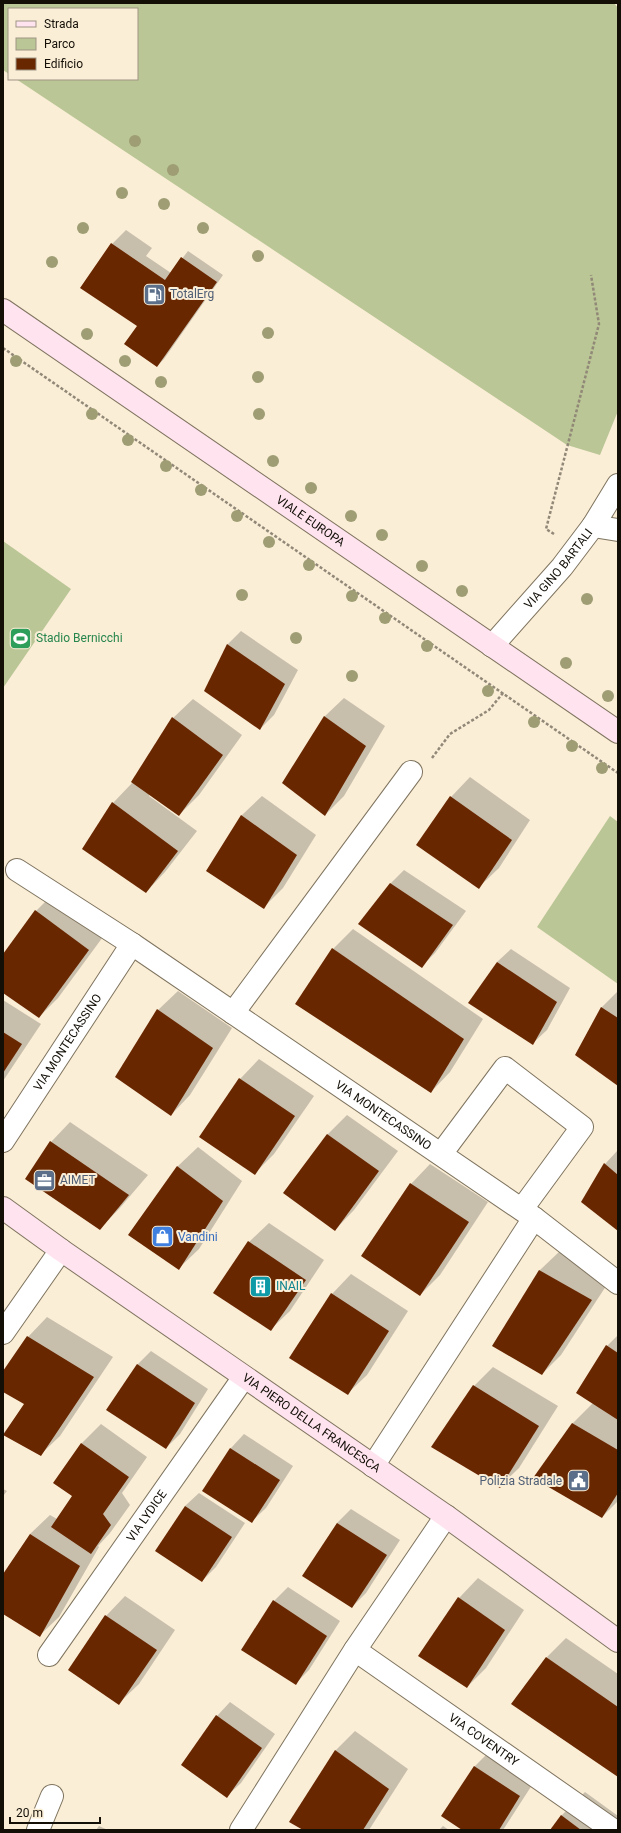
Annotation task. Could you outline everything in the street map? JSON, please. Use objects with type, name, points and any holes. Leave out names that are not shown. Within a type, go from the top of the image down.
[{"type":"main road","name":"VIALE EUROPA","points":[[3,310],[618,732]]},
{"type":"main road","name":"VIA PIERO DELLA FRANCESCA","points":[[3,1208],[61,1250],[446,1516],[618,1641]]},
{"type":"street","name":"VIA GINO BARTALI","points":[[492,646],[562,567],[593,526],[618,485]]},
{"type":"street","points":[[593,526],[618,530]]},
{"type":"street","points":[[233,1013],[411,772]]},
{"type":"street","name":"VIA MONTECASSINO","points":[[18,870],[132,944],[528,1213],[618,1282]]},
{"type":"street","name":"VIA MONTECASSINO","points":[[3,1141],[132,944]]},
{"type":"street","points":[[372,1466],[582,1127],[505,1068],[441,1154]]},
{"type":"street","points":[[3,1333],[61,1250]]},
{"type":"street","name":"VIA LYDICE","points":[[49,1655],[244,1377]]},
{"type":"street","points":[[241,1830],[355,1650],[446,1516]]},
{"type":"street","name":"VIA COVENTRY","points":[[355,1650],[613,1830]]},
{"type":"street","points":[[38,1830],[52,1796]]},
{"type":"path","points":[[576,548],[546,529],[599,324],[591,275]]},
{"type":"path","points":[[3,348],[618,773]]},
{"type":"path","points":[[411,772],[431,760],[450,734],[489,710],[503,693]]},
{"type":"green space","points":[[3,3],[614,3],[618,8],[618,411],[600,455],[567,445],[18,80],[138,80],[138,8],[8,8],[8,73],[3,70]]},
{"type":"green space","name":"Stadio Bernicchi","points":[[3,541],[71,589],[3,688]]},
{"type":"green space","points":[[610,816],[618,822],[618,984],[537,927]]},
{"type":"building","points":[[111,243],[165,280],[181,257],[217,282],[157,367],[124,344],[137,326],[80,288]]},
{"type":"building","points":[[227,644],[285,684],[260,730],[204,691]]},
{"type":"building","points":[[324,716],[366,746],[325,816],[282,783]]},
{"type":"building","points":[[172,717],[223,755],[179,816],[131,782]]},
{"type":"building","points":[[450,796],[512,840],[479,889],[416,845]]},
{"type":"building","points":[[112,802],[178,851],[146,893],[82,849]]},
{"type":"building","points":[[241,815],[297,855],[264,909],[206,871]]},
{"type":"building","points":[[390,883],[453,925],[422,968],[358,924]]},
{"type":"building","points":[[35,910],[89,950],[39,1018],[3,993],[3,954]]},
{"type":"building","points":[[332,948],[464,1039],[431,1093],[295,1004]]},
{"type":"building","points":[[497,962],[557,1002],[533,1045],[468,1003]]},
{"type":"building","points":[[601,1007],[618,1018],[618,1086],[575,1055]]},
{"type":"building","points":[[157,1009],[213,1048],[171,1116],[115,1077]]},
{"type":"building","points":[[3,1032],[22,1044],[3,1073]]},
{"type":"building","points":[[239,1078],[295,1116],[255,1175],[199,1137]]},
{"type":"building","points":[[327,1134],[379,1171],[335,1231],[283,1193]]},
{"type":"building","points":[[50,1141],[129,1195],[100,1230],[25,1179]]},
{"type":"building","points":[[604,1163],[618,1175],[618,1231],[581,1202]]},
{"type":"building","points":[[177,1166],[223,1201],[179,1270],[128,1235]]},
{"type":"building","points":[[410,1183],[469,1222],[420,1296],[361,1256]]},
{"type":"building","name":"INAIL","points":[[248,1241],[306,1280],[271,1331],[213,1293]]},
{"type":"building","points":[[539,1270],[592,1300],[542,1375],[492,1346]]},
{"type":"building","points":[[331,1293],[389,1331],[348,1395],[289,1358]]},
{"type":"building","points":[[27,1336],[94,1377],[41,1456],[3,1435],[24,1404],[3,1392],[3,1371]]},
{"type":"building","points":[[606,1345],[618,1353],[618,1420],[576,1393]]},
{"type":"building","points":[[137,1364],[195,1403],[166,1449],[106,1410]]},
{"type":"building","points":[[473,1385],[539,1426],[500,1488],[431,1447]]},
{"type":"building","points":[[572,1423],[618,1450],[618,1493],[602,1518],[533,1478]]},
{"type":"building","points":[[81,1443],[129,1477],[103,1514],[111,1525],[91,1554],[51,1527],[72,1496],[53,1483]]},
{"type":"building","points":[[230,1448],[280,1480],[252,1523],[202,1491]]},
{"type":"building","points":[[185,1506],[232,1537],[202,1582],[155,1551]]},
{"type":"building","points":[[337,1523],[387,1555],[352,1608],[302,1576]]},
{"type":"building","points":[[30,1534],[80,1566],[40,1637],[3,1614],[3,1574]]},
{"type":"building","points":[[458,1597],[505,1630],[467,1688],[418,1656]]},
{"type":"building","points":[[273,1600],[327,1636],[296,1685],[241,1650]]},
{"type":"building","points":[[105,1615],[157,1650],[119,1705],[68,1670]]},
{"type":"building","points":[[546,1657],[618,1707],[618,1777],[511,1704]]},
{"type":"building","points":[[216,1715],[262,1748],[227,1798],[181,1765]]},
{"type":"building","points":[[335,1750],[389,1789],[363,1830],[303,1830],[289,1822]]},
{"type":"building","points":[[474,1766],[520,1796],[499,1830],[462,1830],[441,1816]]},
{"type":"building","points":[[561,1815],[581,1830],[550,1830]]},
{"type":"place","name":"TotalErg","points":[[154,294]]},
{"type":"place","name":"Stadio Bernicchi","points":[[20,638]]},
{"type":"place","name":"AIMET","points":[[45,1180]]},
{"type":"place","name":"Vandini","points":[[163,1237]]},
{"type":"place","name":"INAIL","points":[[260,1286]]},
{"type":"place","name":"Polizia Stradale","points":[[578,1481]]}]
